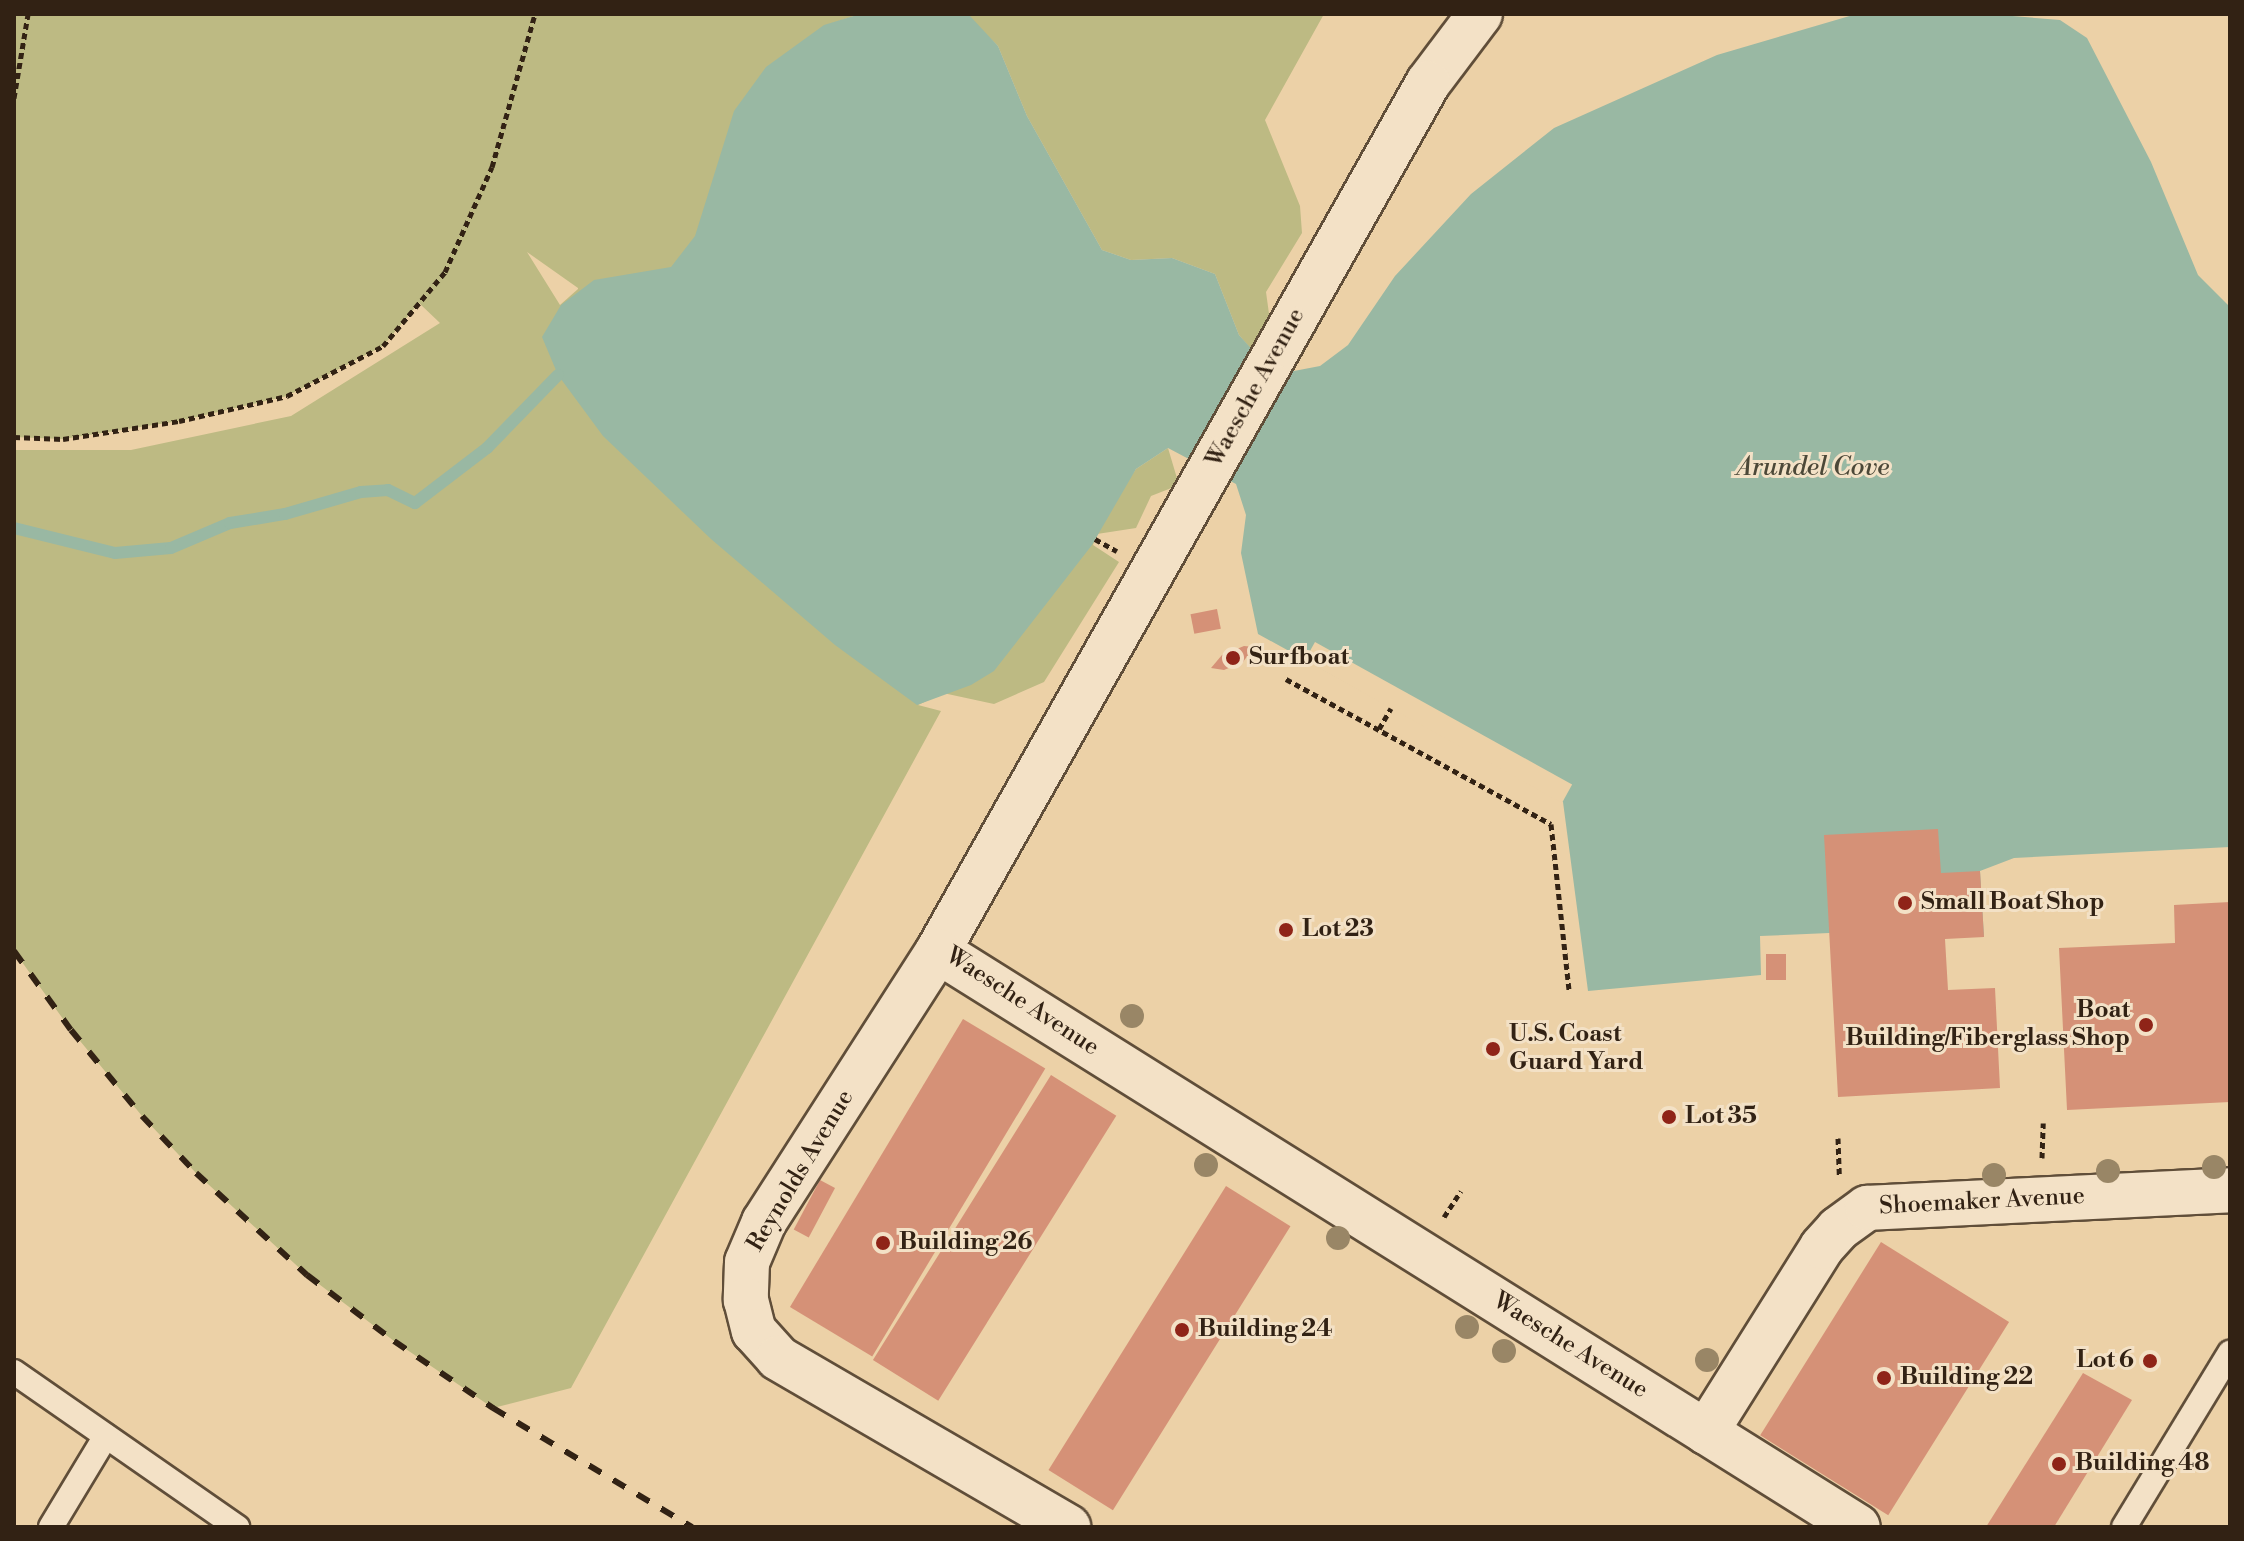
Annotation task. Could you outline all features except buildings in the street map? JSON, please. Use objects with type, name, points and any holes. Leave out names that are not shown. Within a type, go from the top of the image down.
[{"type":"street","name":"Waesche Avenue","points":[[1480,14],[1428,83],[938,951],[1858,1527]]},
{"type":"street","name":"Reynolds Avenue","points":[[938,951],[764,1222],[747,1262],[746,1300],[754,1331],[778,1358],[1068,1527]]},
{"type":"street","name":"Shoemaker Avenue","points":[[1706,1432],[1822,1247],[1838,1229],[1867,1208],[2230,1190]]},
{"type":"lane","points":[[2124,1527],[2230,1353]]},
{"type":"lane","points":[[14,1372],[237,1527]]},
{"type":"lane","points":[[51,1527],[106,1436]]},
{"type":"path","points":[[14,98],[28,14]]},
{"type":"path","points":[[14,437],[63,439],[179,421],[287,396],[383,346],[445,272],[492,167],[535,14]]},
{"type":"path","points":[[1286,679],[1551,824],[1569,990]]},
{"type":"path","points":[[1379,729],[1391,708]]},
{"type":"path","points":[[1838,1138],[1839,1182]]},
{"type":"shaded area","points":[[14,14],[860,14],[824,26],[1118,495],[1136,469],[1168,448],[1179,485],[1151,496],[1136,528],[1097,534],[1093,545],[1119,562],[1044,682],[994,704],[943,693],[918,705],[941,711],[571,1388],[493,1408],[394,1341],[307,1275],[196,1173],[142,1116],[71,1030],[14,951],[14,450],[131,450],[291,416],[440,323],[419,303],[383,346],[287,396],[179,421],[63,439],[14,437]],"holes":[[[527,252],[578,288],[560,305]]]},
{"type":"shaded area","points":[[965,14],[1324,14],[1265,120],[1300,206],[1302,233],[1266,292],[1270,321],[1252,350],[1239,335],[1215,274],[1172,258],[1131,260],[1102,250],[1027,116],[998,46]]},
{"type":"water","name":"Arundel Cove","points":[[860,14],[970,16],[998,46],[1027,116],[1102,250],[1131,260],[1172,258],[1215,274],[1239,335],[1258,356],[1294,371],[1320,366],[1348,345],[1395,276],[1471,194],[1554,128],[1717,55],[1853,15],[1988,14],[2060,20],[2087,38],[2151,162],[2198,275],[2230,307],[2230,847],[2014,858],[1980,871],[1984,937],[1829,933],[1760,936],[1761,975],[1588,991],[1563,802],[1258,634],[1241,553],[1246,515],[1236,484],[1168,448],[1136,469],[1092,545],[994,671],[971,685],[917,705],[835,645],[711,539],[603,436],[558,375],[542,337],[561,305],[594,280],[671,267],[695,236],[734,111],[766,67],[824,25]]},
{"type":"pier","points":[[1315,642],[1572,785],[1562,803],[1305,660]]},
{"type":"waterway","points":[[14,528],[115,553],[171,548],[230,523],[285,514],[361,492],[388,490],[415,503],[487,448],[558,375]]},
{"type":"railway","points":[[14,951],[71,1030],[142,1116],[196,1173],[307,1275],[394,1341],[493,1408],[692,1527]]},
{"type":"place","name":"Surfboat","points":[[1233,658]]},
{"type":"place","name":"Small Boat Shop","points":[[1905,903]]},
{"type":"place","name":"Lot 23","points":[[1286,930]]},
{"type":"place","name":"Boat Building/Fiberglass Shop","points":[[2146,1025]]},
{"type":"place","name":"U.S. Coast Guard Yard","points":[[1493,1049]]},
{"type":"place","name":"Lot 35","points":[[1669,1117]]},
{"type":"place","name":"Building 26","points":[[883,1243]]},
{"type":"place","name":"Building 24","points":[[1182,1330]]},
{"type":"place","name":"Lot 6","points":[[2150,1361]]},
{"type":"place","name":"Building 22","points":[[1884,1378]]},
{"type":"place","name":"Building 48","points":[[2059,1464]]}]
